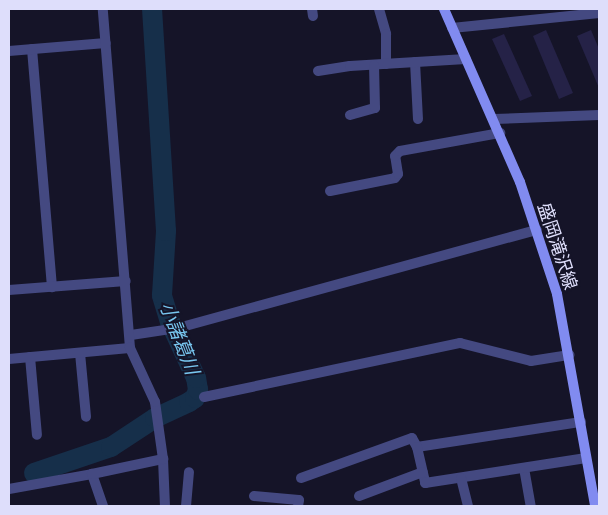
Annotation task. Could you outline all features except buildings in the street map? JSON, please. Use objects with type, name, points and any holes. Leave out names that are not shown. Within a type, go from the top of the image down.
[{"type":"main road","name":"盛岡滝沢線","points":[[444,9],[500,133],[537,230],[557,294],[570,356],[595,506]]},
{"type":"street","points":[[103,9],[131,335],[130,348],[158,418],[163,459],[165,506]]},
{"type":"street","points":[[378,9],[386,34],[386,64]]},
{"type":"street","points":[[452,28],[599,13]]},
{"type":"street","points":[[9,51],[106,43]]},
{"type":"street","points":[[32,49],[52,287]]},
{"type":"street","points":[[318,71],[374,64],[466,59]]},
{"type":"street","points":[[416,62],[418,119]]},
{"type":"street","points":[[350,115],[375,108],[374,64]]},
{"type":"street","points":[[494,119],[599,116]]},
{"type":"street","points":[[330,191],[395,178],[398,174],[395,156],[400,151],[500,133]]},
{"type":"street","points":[[131,335],[173,329],[537,230]]},
{"type":"street","points":[[9,290],[126,281]]},
{"type":"street","points":[[204,397],[460,343],[531,362],[570,356]]},
{"type":"street","points":[[9,359],[130,348]]},
{"type":"street","points":[[80,353],[86,417]]},
{"type":"street","points":[[30,357],[37,435]]},
{"type":"street","points":[[418,447],[580,422]]},
{"type":"street","points":[[301,478],[412,438],[418,447],[425,483],[586,458]]},
{"type":"street","points":[[9,489],[163,459]]},
{"type":"street","points":[[524,468],[531,506]]},
{"type":"street","points":[[186,506],[189,472]]},
{"type":"street","points":[[359,496],[423,472]]},
{"type":"street","points":[[92,474],[103,506]]},
{"type":"street","points":[[461,478],[468,506]]},
{"type":"street","points":[[254,496],[299,500],[298,506]]},
{"type":"waterway","name":"小諸葛川","points":[[34,473],[111,447],[155,418],[189,402],[195,398],[198,390],[196,378],[170,322],[162,295],[166,231],[152,9]]}]
